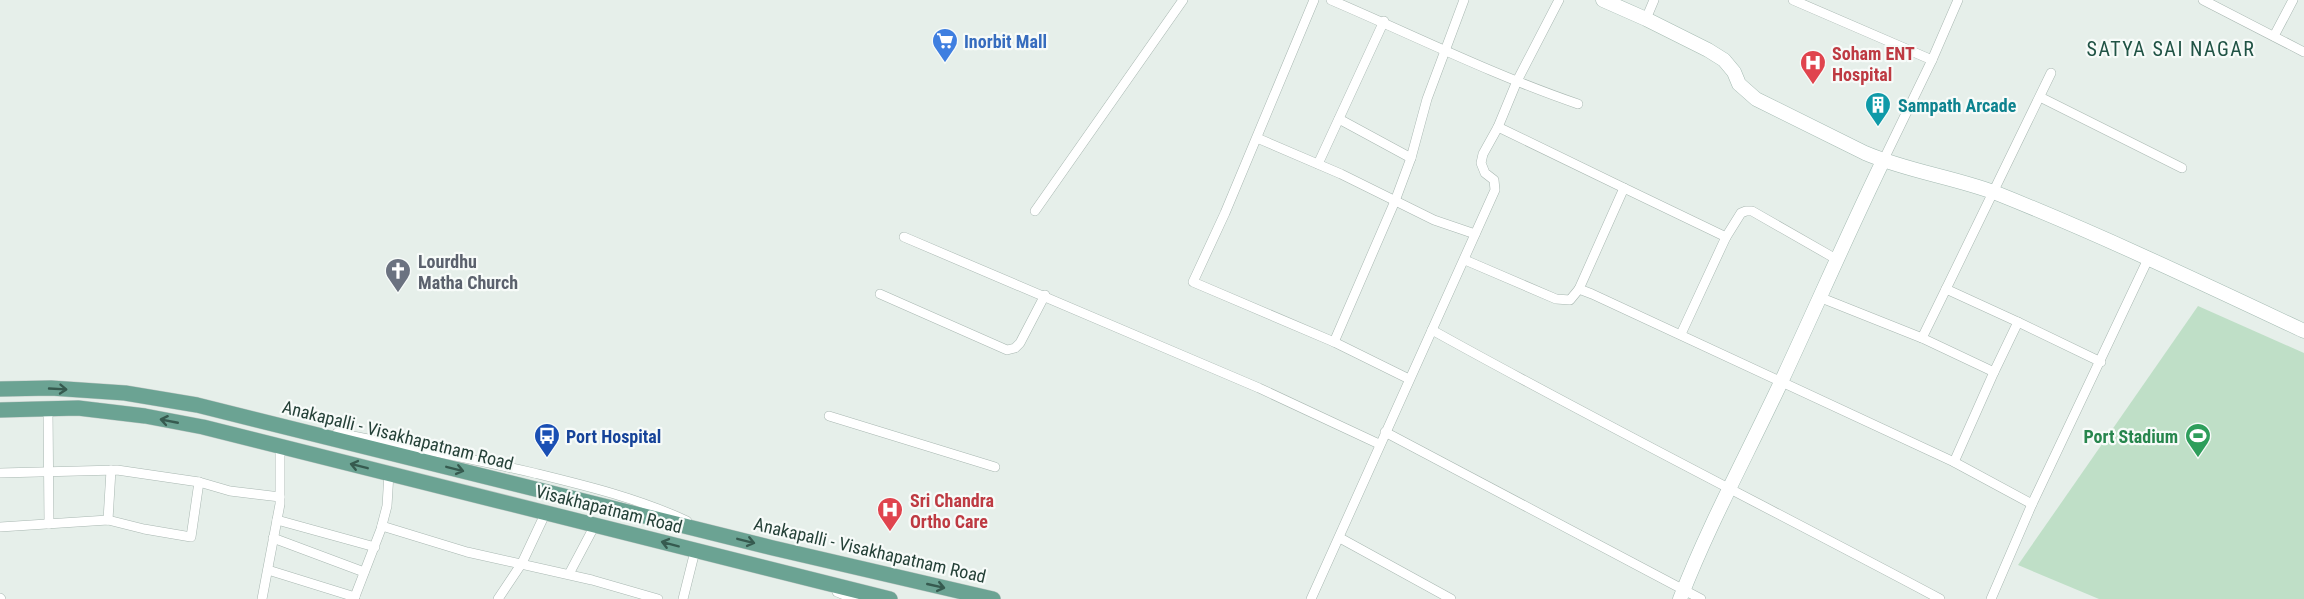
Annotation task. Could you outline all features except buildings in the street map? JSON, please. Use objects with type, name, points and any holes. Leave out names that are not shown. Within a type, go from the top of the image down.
[{"type":"main road","points":[[1603,0],[1646,19],[1724,60],[1734,72],[1739,84],[1756,99],[1883,161],[1993,192],[2149,257],[2304,331]]},
{"type":"main road","points":[[1682,594],[1729,487],[1883,161]]},
{"type":"main road","name":"Anakapalli - Visakhapatnam Road","points":[[0,389],[51,388],[125,393],[197,405],[715,534],[993,599]]},
{"type":"main road","name":"Visakhapatnam Road","points":[[0,410],[78,408],[145,416],[280,446],[890,599]]},
{"type":"street","points":[[1035,211],[1183,0]]},
{"type":"street","points":[[1314,0],[1257,138],[1193,282],[1334,342],[1410,379]]},
{"type":"street","points":[[1331,0],[1384,21],[1517,81],[1578,104]]},
{"type":"street","points":[[1334,342],[1395,201],[1411,158],[1424,109],[1444,50],[1464,0]]},
{"type":"street","points":[[1311,599],[1495,190],[1494,180],[1485,173],[1481,163],[1483,154],[1498,128],[1517,81],[1559,0]]},
{"type":"street","points":[[1646,19],[1654,0]]},
{"type":"street","points":[[1793,0],[1932,60]]},
{"type":"street","points":[[1883,161],[1958,0]]},
{"type":"street","points":[[2203,0],[2304,52]]},
{"type":"street","points":[[2274,36],[2293,0]]},
{"type":"street","points":[[1318,164],[1384,21]]},
{"type":"street","points":[[1922,338],[2051,74]]},
{"type":"street","points":[[2040,97],[2182,168]]},
{"type":"street","points":[[1339,119],[1411,158]]},
{"type":"street","points":[[1498,128],[1726,237]]},
{"type":"street","points":[[1257,138],[1318,164],[1434,220],[1475,234]]},
{"type":"street","points":[[1464,260],[1556,299],[1569,300],[1579,289],[1624,188]]},
{"type":"street","points":[[1681,334],[1726,237],[1741,213],[1752,211],[1836,259]]},
{"type":"street","points":[[904,237],[1045,295],[1259,388],[1379,444]]},
{"type":"street","points":[[1992,599],[2032,504],[2149,257]]},
{"type":"street","points":[[1579,289],[1681,334],[1954,462],[2032,504]]},
{"type":"street","points":[[1946,289],[2101,362]]},
{"type":"street","points":[[880,294],[1007,350],[1015,348],[1020,343],[1045,295]]},
{"type":"street","points":[[1819,297],[1922,338],[1994,372]]},
{"type":"street","points":[[1954,462],[2018,322]]},
{"type":"street","points":[[1432,330],[1559,400],[1940,599]]},
{"type":"street","points":[[48,409],[50,524]]},
{"type":"street","points":[[829,416],[995,467]]},
{"type":"street","points":[[1385,432],[1682,594],[1701,599]]},
{"type":"street","points":[[264,598],[280,497],[280,446]]},
{"type":"street","points":[[0,473],[111,470],[199,482],[230,491],[280,497]]},
{"type":"street","points":[[108,520],[111,470]]},
{"type":"street","points":[[268,570],[355,598],[382,526],[387,506],[389,473]]},
{"type":"street","points":[[0,527],[108,520],[191,537],[199,482]]},
{"type":"street","points":[[498,599],[522,563],[546,512]]},
{"type":"street","points":[[277,520],[375,547]]},
{"type":"street","points":[[569,574],[595,525]]},
{"type":"street","points":[[382,526],[467,552],[569,574],[658,599]]},
{"type":"street","points":[[273,538],[364,572]]},
{"type":"street","points":[[1340,538],[1451,599]]},
{"type":"street","points":[[683,599],[695,551]]},
{"type":"street","points":[[807,579],[854,599]]},
{"type":"green space","name":"Port Stadium","points":[[2198,306],[2304,353],[2304,599],[2099,599],[2018,565]]},
{"type":"place","name":"Inorbit Mall","points":[[945,64]]},
{"type":"place","name":"Soham ENT Hospital","points":[[1813,86]]},
{"type":"place","name":"Sampath Arcade","points":[[1878,128]]},
{"type":"place","name":"Lourdhu Matha Church","points":[[398,294]]},
{"type":"place","name":"Port Hospital","points":[[547,459]]},
{"type":"place","name":"Port Stadium","points":[[2198,459]]},
{"type":"place","name":"Sri Chandra Ortho Care","points":[[890,533]]},
{"type":"district","name":"SATYA SAI NAGAR","points":[[2171,49]]}]
